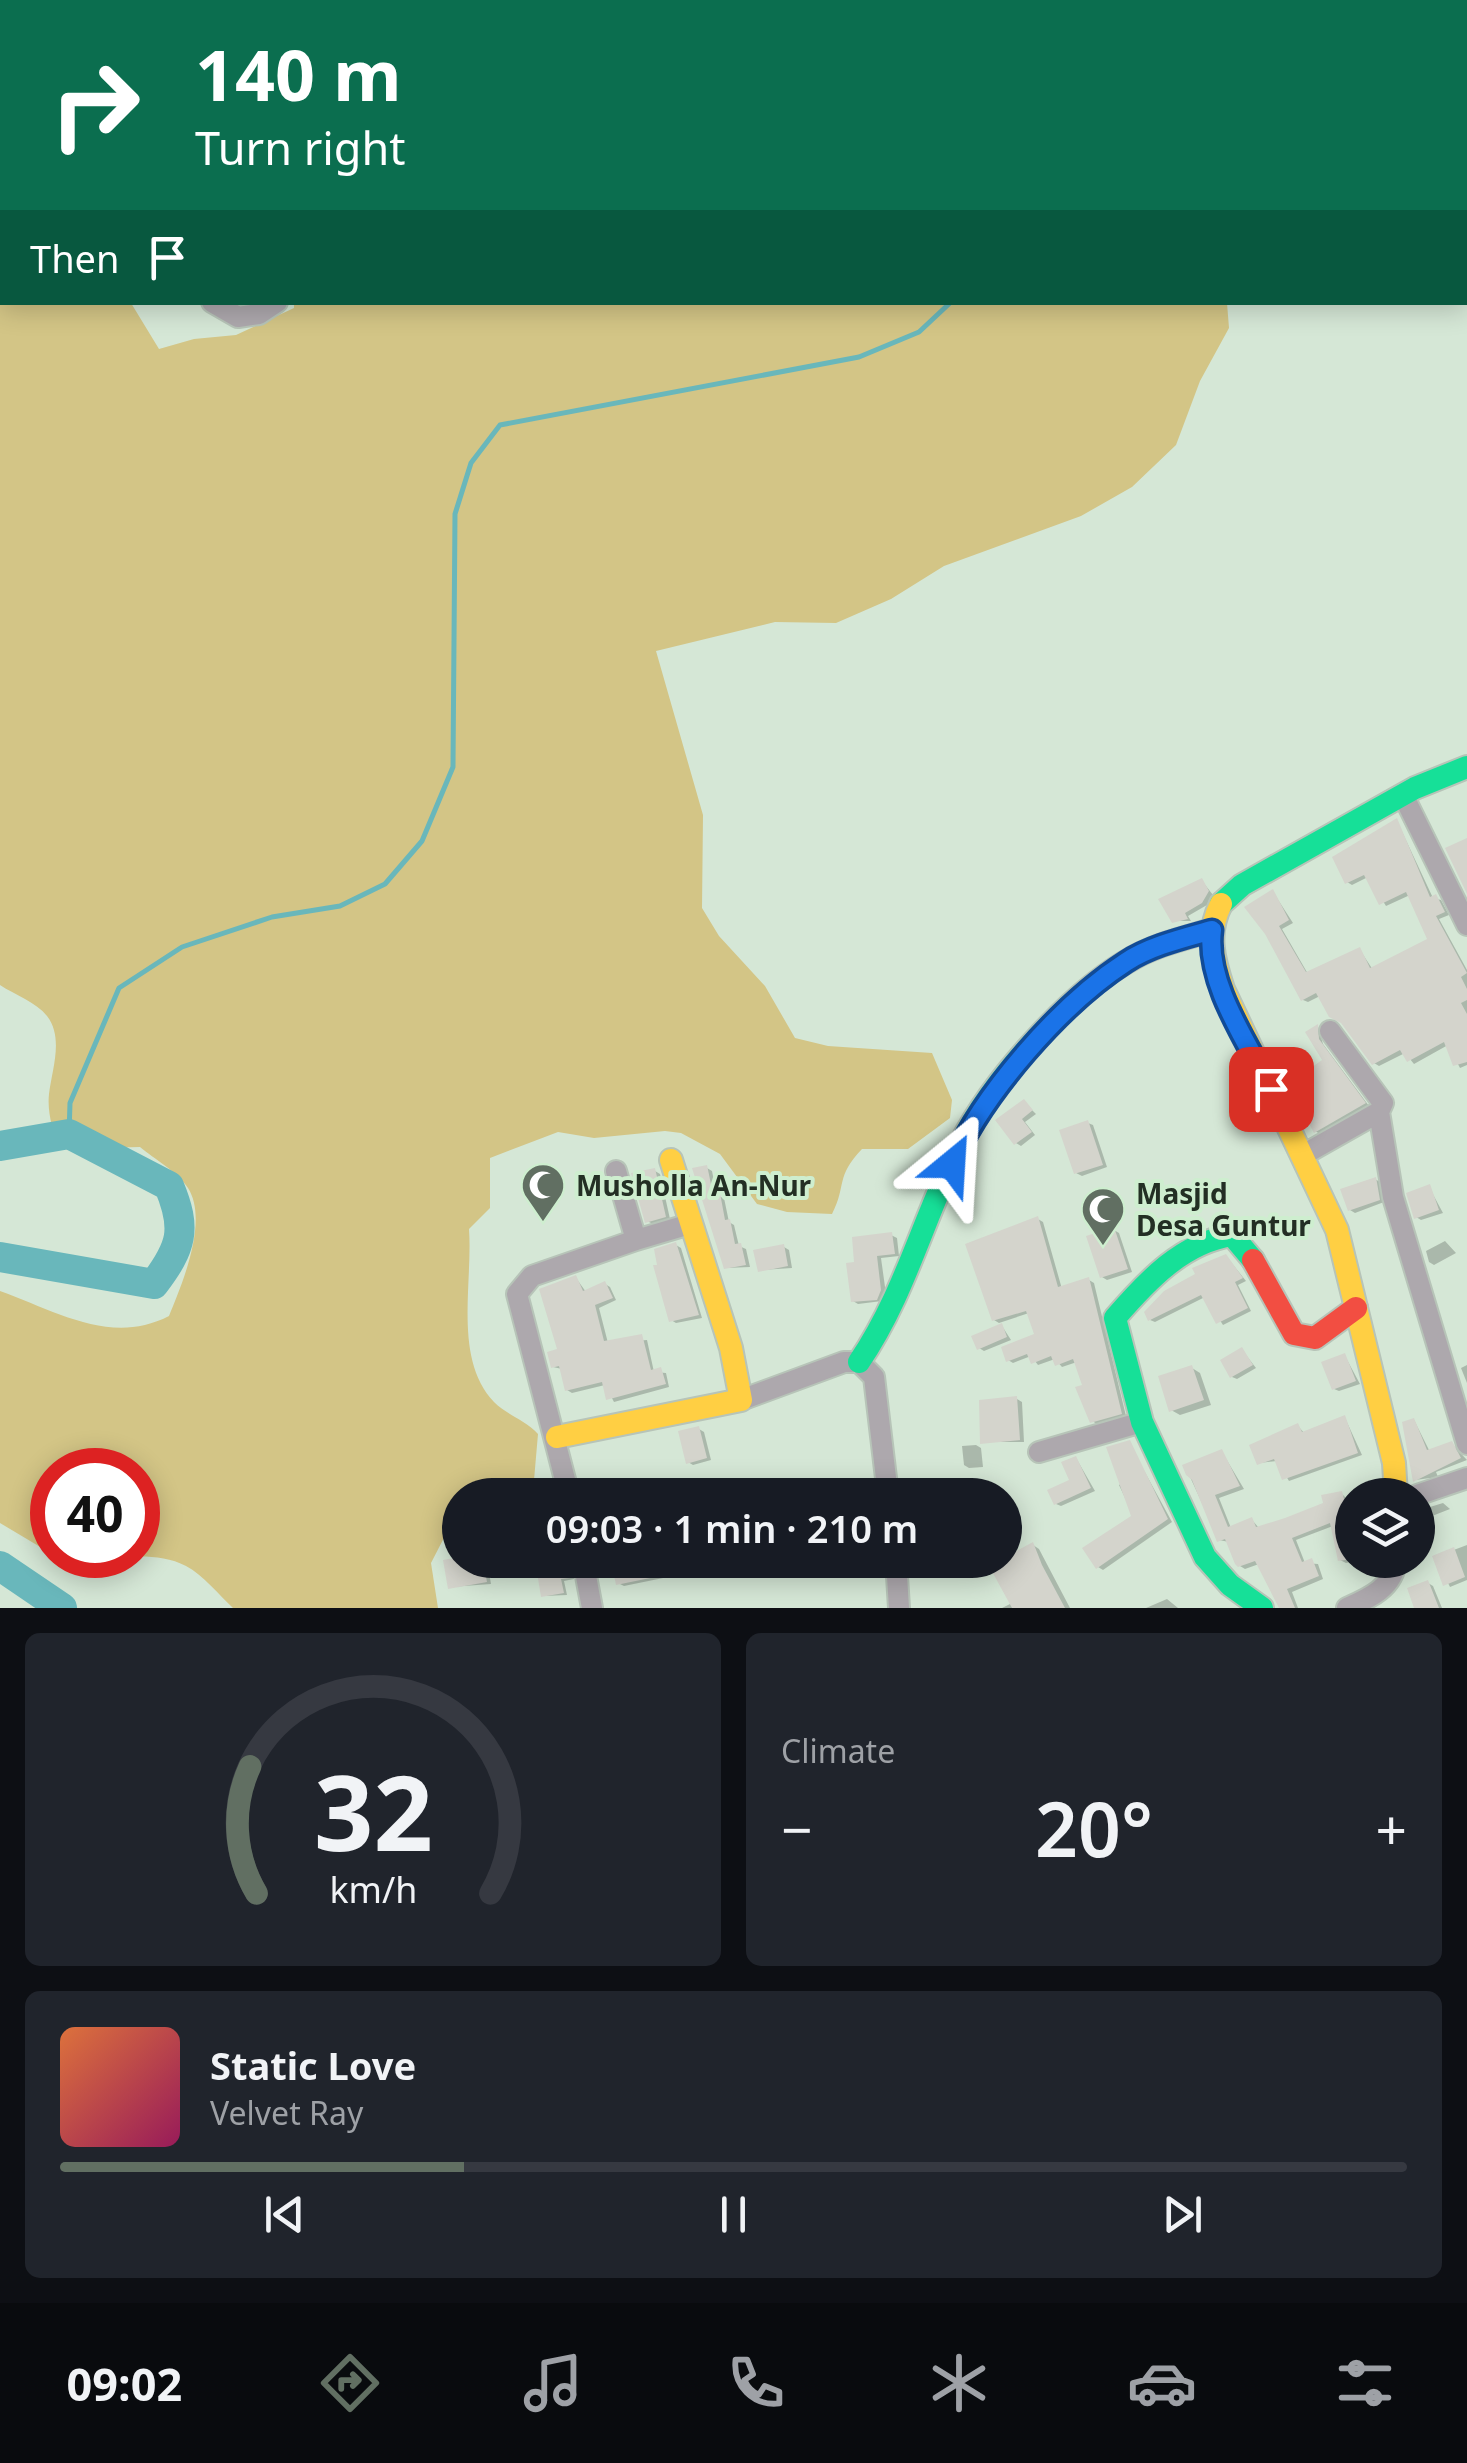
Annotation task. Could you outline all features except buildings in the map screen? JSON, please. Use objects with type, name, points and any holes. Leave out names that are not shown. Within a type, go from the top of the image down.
[{"type":"street","points":[[217,305],[238,318],[258,314],[272,305]]},
{"type":"street","points":[[1395,1478],[1337,1230],[1222,989],[1212,955],[1212,930],[1221,904],[1242,885],[1403,795],[1467,767]]},
{"type":"street","points":[[1403,795],[1467,925]]},
{"type":"street","points":[[860,1362],[895,1303],[963,1139],[990,1101],[1065,1012],[1094,985],[1129,960],[1212,930]]},
{"type":"street","points":[[1303,1155],[1379,1112],[1383,1104],[1330,1031]]},
{"type":"street","points":[[1379,1112],[1402,1229],[1467,1444]]},
{"type":"street","points":[[671,1160],[731,1348],[741,1400]]},
{"type":"street","points":[[616,1171],[636,1240]]},
{"type":"street","points":[[566,1478],[518,1294],[532,1276],[690,1224]]},
{"type":"street","points":[[1262,1608],[1230,1585],[1204,1557],[1142,1422],[1115,1318],[1158,1274],[1210,1236],[1232,1235],[1248,1252],[1294,1334],[1314,1338],[1356,1308]]},
{"type":"street","points":[[558,1438],[741,1400],[844,1362],[860,1362],[874,1377],[886,1478]]},
{"type":"street","points":[[1039,1452],[1142,1422]]},
{"type":"street","points":[[1435,1489],[1467,1478]]},
{"type":"street","points":[[586,1578],[592,1608]]},
{"type":"street","points":[[897,1578],[899,1608]]},
{"type":"street","points":[[1348,1608],[1384,1600]]},
{"type":"shaded area","points":[[0,305],[132,305],[159,349],[194,339],[236,335],[294,305],[1227,305],[1229,328],[1200,381],[1176,445],[1132,487],[1081,516],[944,566],[891,599],[836,623],[775,622],[656,651],[703,815],[702,908],[719,936],[765,986],[795,1038],[828,1046],[932,1053],[952,1100],[950,1118],[908,1149],[862,1149],[845,1174],[832,1214],[787,1212],[757,1204],[720,1154],[681,1133],[594,1138],[558,1132],[490,1158],[490,1208],[469,1229],[469,1343],[481,1384],[494,1402],[538,1434],[534,1478],[442,1478],[442,1542],[431,1563],[438,1608],[233,1608],[186,1566],[160,1558],[160,1448],[30,1448],[30,1541],[0,1523],[0,1291],[63,1316],[105,1327],[147,1324],[169,1316],[195,1235],[194,1202],[188,1188],[140,1147],[59,1149],[49,1108],[55,1034],[47,1016],[0,985]]},
{"type":"waterway","points":[[69,1134],[70,1103],[119,988],[182,947],[272,917],[340,906],[385,884],[422,841],[453,767],[455,514],[471,463],[500,425],[859,357],[919,332],[948,305]]},
{"type":"waterway","points":[[0,1146],[69,1134],[169,1186],[180,1226],[176,1248],[154,1284],[0,1257]]},
{"type":"waterway","points":[[0,1566],[62,1608]]},
{"type":"traffic: fast","points":[[1221,904],[1242,885],[1415,788],[1467,767]]},
{"type":"traffic: fast","points":[[859,1362],[890,1309],[962,1141],[1014,1065],[1060,1014],[1109,973],[1152,949],[1212,930]]},
{"type":"traffic: fast","points":[[1253,1260],[1232,1235],[1197,1246],[1153,1278],[1115,1318],[1142,1422],[1205,1557],[1230,1585],[1262,1608]]},
{"type":"traffic: slow","points":[[1221,904],[1212,936],[1219,978],[1337,1230],[1395,1478]]},
{"type":"traffic: slow","points":[[557,1437],[741,1400],[731,1348],[671,1160]]},
{"type":"traffic: jam","points":[[1253,1260],[1294,1334],[1315,1338],[1356,1308]]},
{"type":"place","name":"Musholla An-Nur","points":[[543,1223]]},
{"type":"place","name":"Masjid Desa Guntur","points":[[1103,1247]]},
{"type":"route","points":[[952,1164],[973,1121],[1065,1012],[1094,985],[1129,960],[1212,930],[1212,955],[1222,989],[1271,1089]]}]
